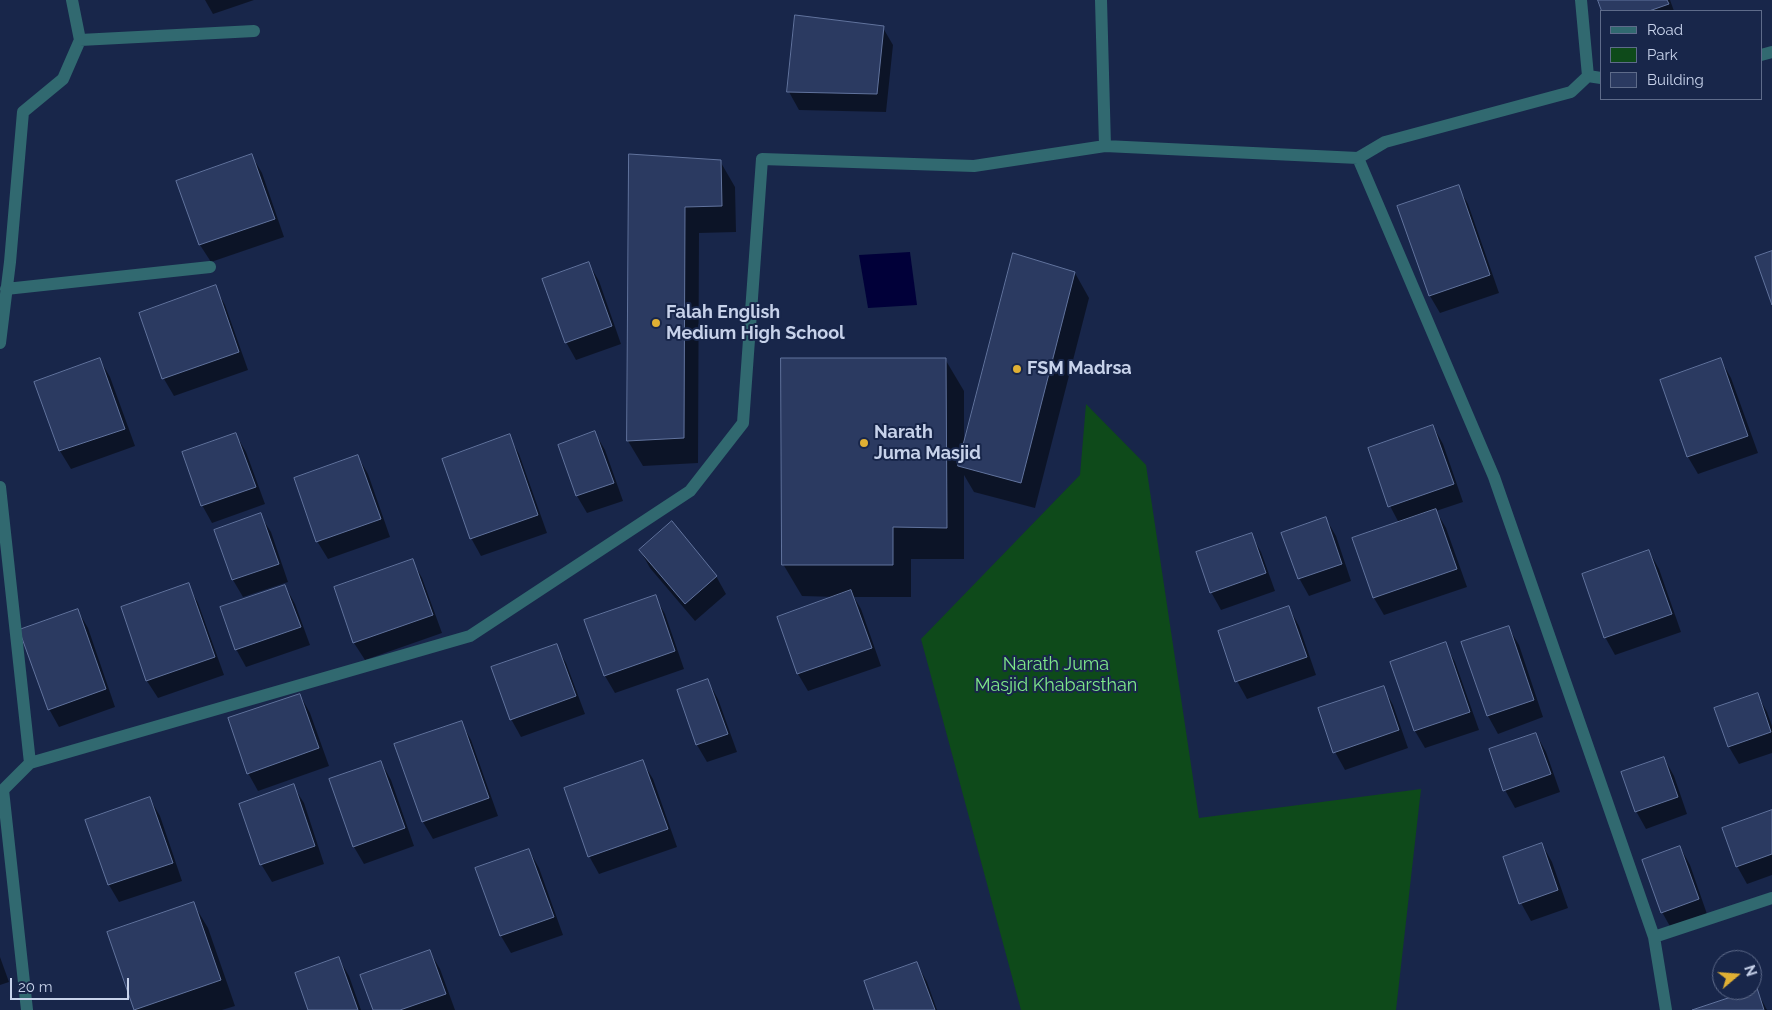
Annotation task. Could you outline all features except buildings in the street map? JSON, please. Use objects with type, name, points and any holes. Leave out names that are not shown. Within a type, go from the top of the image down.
[{"type":"street","points":[[0,343],[23,112],[63,79],[80,40],[72,0]]},
{"type":"street","points":[[1101,0],[1105,146]]},
{"type":"street","points":[[1581,0],[1588,76]]},
{"type":"street","points":[[80,40],[254,30]]},
{"type":"street","points":[[1588,76],[1600,78]]},
{"type":"street","points":[[27,1010],[1,791],[30,763],[470,636],[690,491],[743,423],[762,159],[974,166],[1105,146],[1358,158],[1385,142],[1571,92],[1588,76]]},
{"type":"street","points":[[1358,158],[1494,477],[1654,937],[1666,1010]]},
{"type":"street","points":[[6,289],[210,267]]},
{"type":"street","points":[[0,488],[30,763]]},
{"type":"street","points":[[1654,937],[1772,898]]},
{"type":"green space","name":"Narath Juma Masjid Khabarsthan","points":[[1086,404],[1146,465],[1199,818],[1421,789],[1396,1010],[1021,1010],[921,639],[1080,475]]},
{"type":"shaded area","points":[[910,252],[917,305],[868,308],[859,255]]},
{"type":"place","name":"Falah English Medium High School","points":[[656,323]]},
{"type":"place","name":"FSM Madrsa","points":[[1017,369]]},
{"type":"place","name":"Narath Juma Masjid","points":[[864,443]]}]
